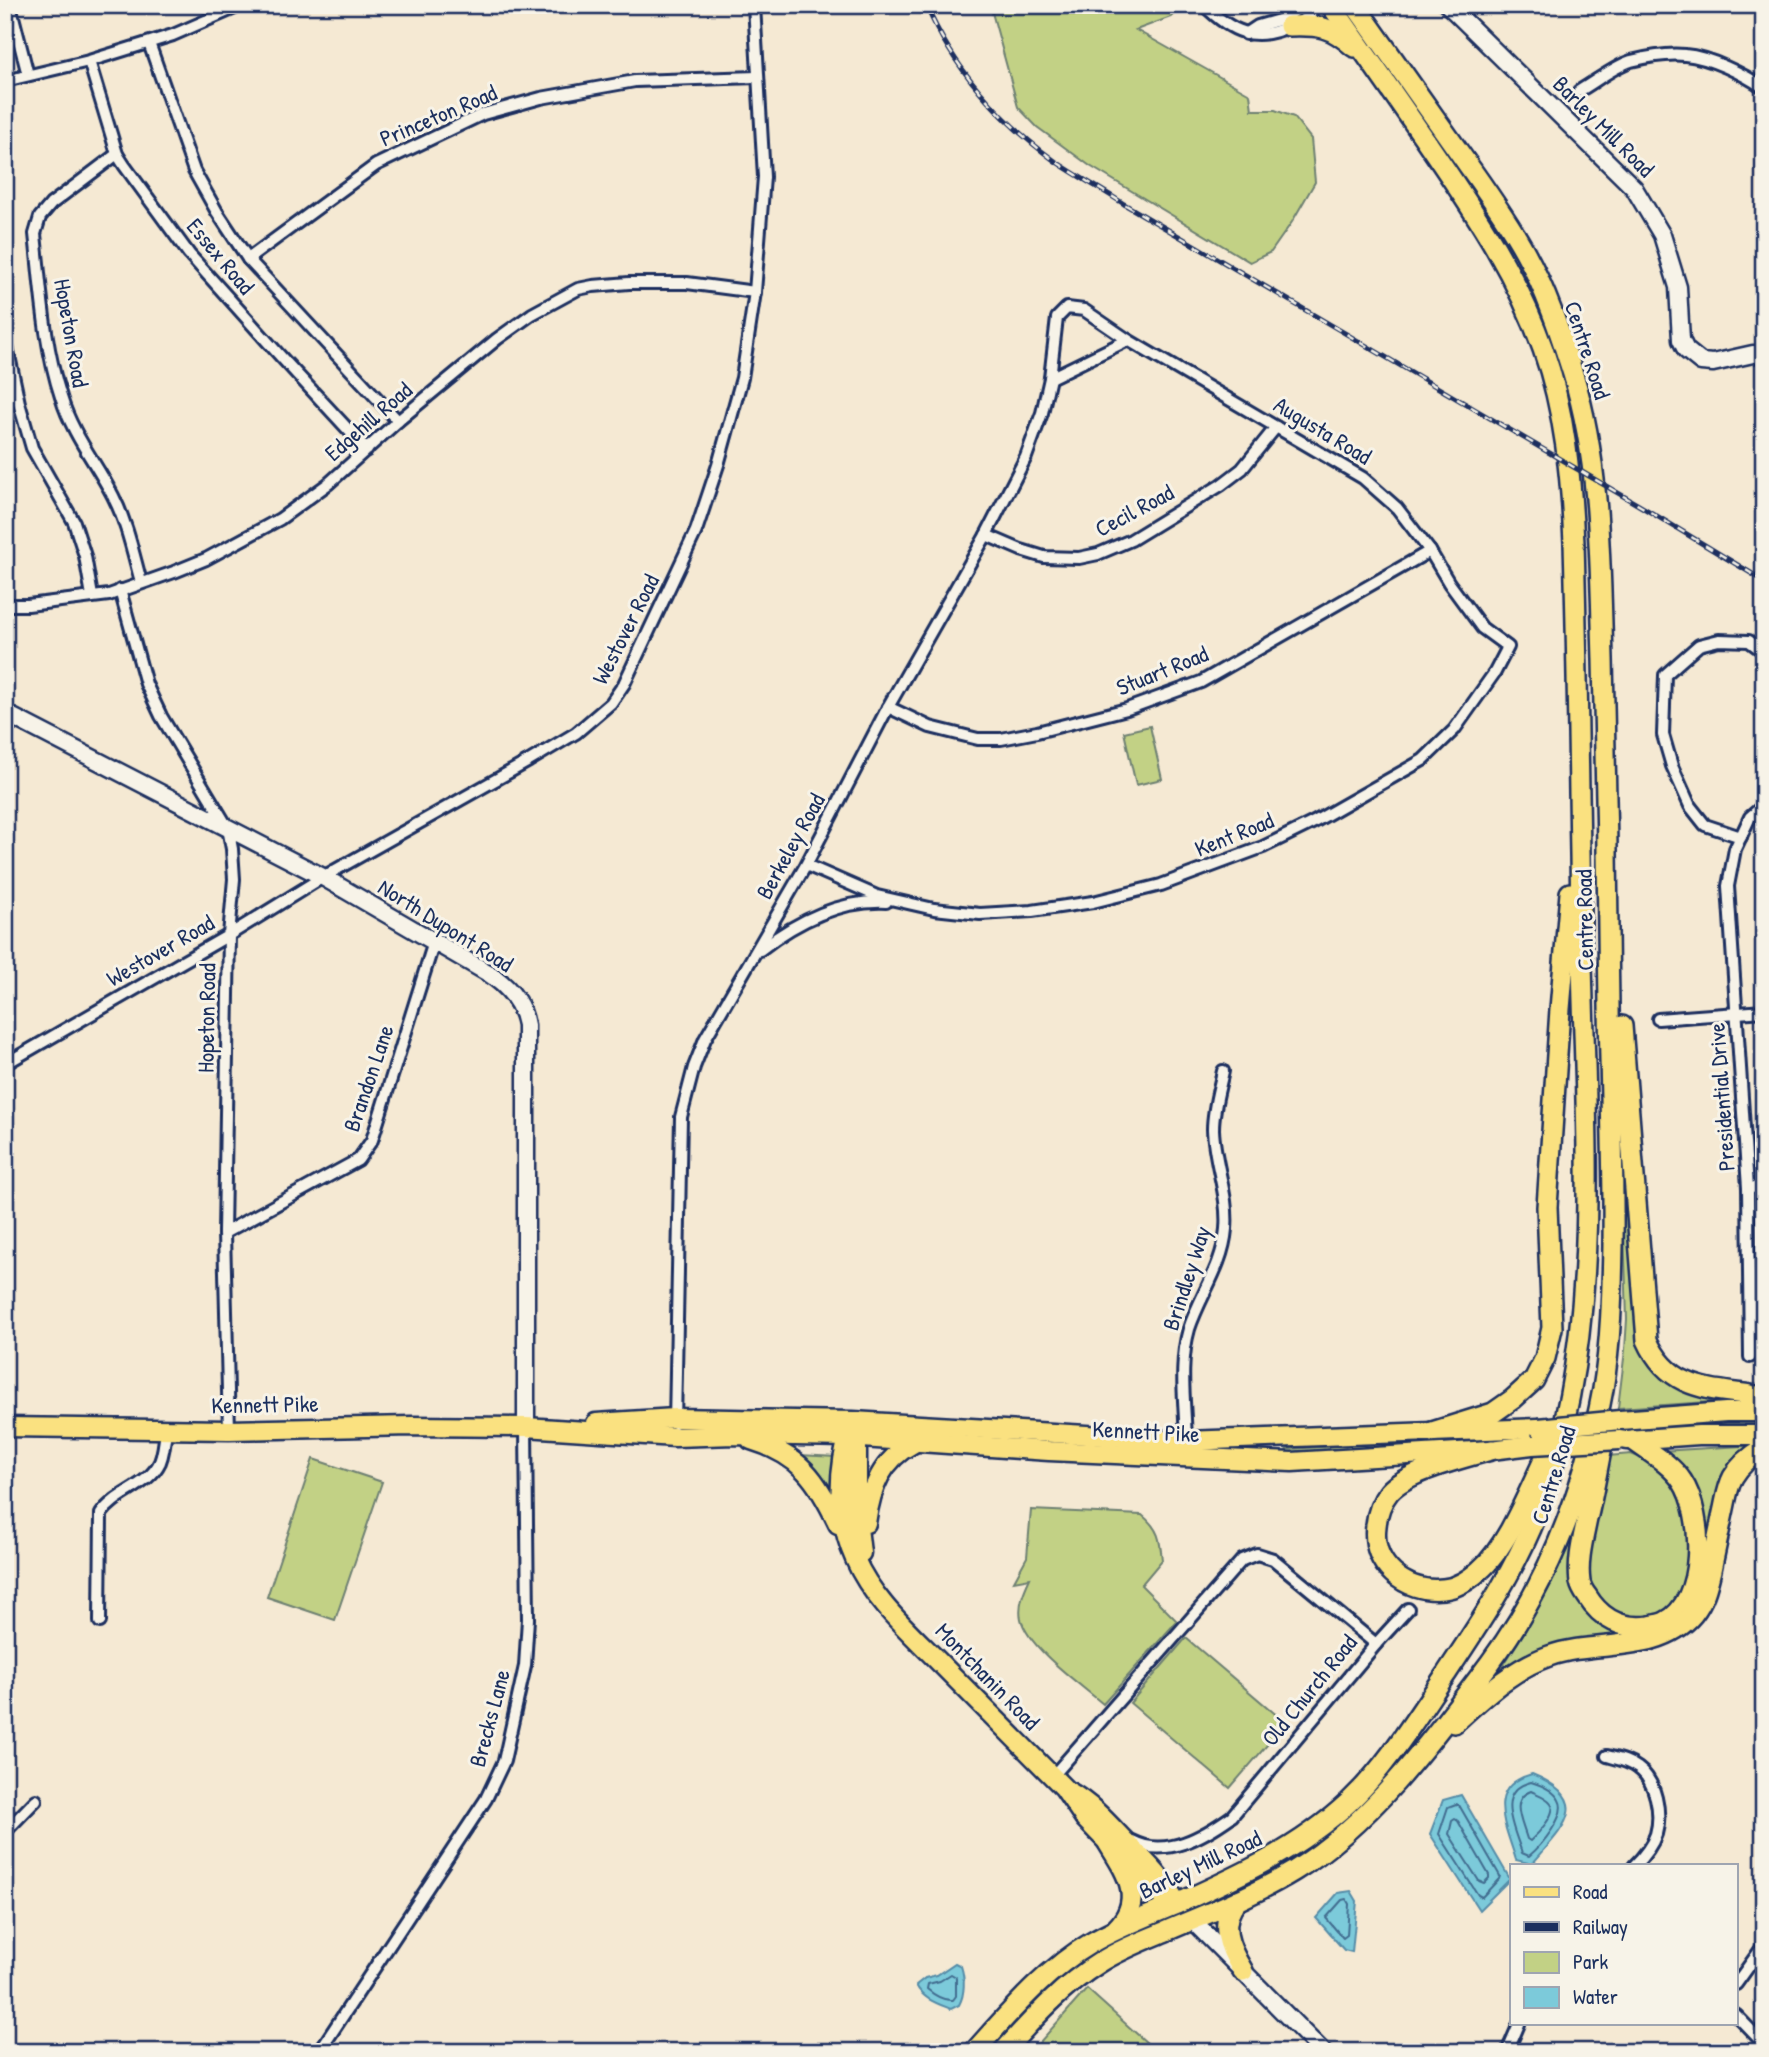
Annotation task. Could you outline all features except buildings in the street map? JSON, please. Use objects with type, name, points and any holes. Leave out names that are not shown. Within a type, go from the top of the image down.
[{"type":"highway","name":"Centre Road","points":[[1314,5],[1368,58],[1483,225],[1508,268],[1531,318],[1553,384],[1569,466],[1573,514],[1586,1141],[1585,1245],[1577,1360],[1566,1417],[1541,1503],[1527,1538],[1494,1601],[1429,1700]]},
{"type":"highway","name":"Centre Road","points":[[1355,5],[1491,198],[1522,247],[1545,295],[1573,375],[1585,425],[1597,503],[1605,745],[1613,1216],[1612,1315],[1602,1394],[1587,1458],[1556,1551],[1510,1634],[1420,1752],[1355,1824]]},
{"type":"highway","points":[[1369,5],[1394,46],[1395,61]]},
{"type":"highway","points":[[1289,26],[1328,28],[1368,58]]},
{"type":"highway","points":[[1605,745],[1614,812],[1623,1061],[1647,1339],[1659,1361],[1680,1380],[1692,1386],[1764,1397]]},
{"type":"highway","points":[[1432,1432],[1493,1413],[1534,1380],[1545,1359],[1552,1328],[1547,1207],[1552,1116],[1578,798]]},
{"type":"highway","points":[[1613,1216],[1619,1257],[1618,1356],[1579,1566],[1580,1585],[1597,1611],[1606,1619],[1630,1627],[1665,1622],[1680,1610],[1688,1598],[1696,1575],[1698,1531],[1682,1480],[1665,1463],[1626,1440]]},
{"type":"highway","points":[[1491,1450],[1405,1479],[1389,1492],[1377,1512],[1374,1538],[1380,1557],[1393,1575],[1408,1585],[1444,1589],[1464,1582],[1482,1569],[1515,1520],[1566,1417]]},
{"type":"highway","points":[[1420,1752],[1491,1690],[1521,1669],[1548,1656],[1577,1647],[1656,1639],[1675,1630],[1693,1614],[1705,1596],[1733,1477],[1749,1459],[1764,1448]]},
{"type":"highway","name":"Barley Mill Road","points":[[976,2052],[1040,1981],[1080,1950],[1116,1929],[1177,1904],[1274,1858],[1325,1823],[1370,1779],[1429,1700]]},
{"type":"highway","name":"Barley Mill Road","points":[[1003,2052],[1064,1989],[1084,1973],[1112,1955],[1238,1900],[1298,1868],[1355,1824]]},
{"type":"highway","points":[[1110,1835],[1132,1890],[1126,1916],[1116,1929]]},
{"type":"highway","points":[[1238,1900],[1228,1916],[1226,1930],[1229,1946],[1243,1971]]},
{"type":"main road","name":"Barley Mill Road","points":[[1448,5],[1634,188],[1662,235],[1678,287],[1681,340],[1686,350],[1701,362],[1713,363],[1753,354],[1764,355]]},
{"type":"main road","name":"North Dupont Road","points":[[5,713],[323,877],[502,982],[513,994],[525,1019],[526,1427]]},
{"type":"main road","name":"Kennett Pike","points":[[526,1427],[675,1437],[853,1432],[914,1443],[1186,1450],[1726,1412],[1764,1412]]},
{"type":"main road","name":"Kennett Pike","points":[[5,1427],[229,1430],[411,1426],[526,1427],[675,1418],[853,1432],[1186,1450],[1292,1462],[1699,1434],[1764,1435]]},
{"type":"main road","name":"Montchanin Road","points":[[853,1432],[842,1470],[842,1517],[856,1553],[856,1562],[878,1596],[1058,1783],[1085,1819],[1110,1835],[1153,1889],[1177,1904],[1323,2052]]},
{"type":"main road","points":[[734,1435],[770,1447],[805,1470],[828,1501],[856,1553]]},
{"type":"main road","points":[[856,1553],[874,1488],[891,1458],[914,1443]]},
{"type":"street","points":[[10,5],[28,75]]},
{"type":"street","points":[[5,81],[149,43],[242,5]]},
{"type":"street","name":"Westover Road","points":[[5,1064],[229,935],[323,877],[529,761],[576,733],[611,703],[624,684],[696,531],[718,465],[741,381],[755,292],[764,177],[754,5]]},
{"type":"street","points":[[1204,5],[1217,17],[1246,34],[1266,35],[1310,15],[1314,5]]},
{"type":"street","points":[[1246,34],[1258,26],[1314,5]]},
{"type":"street","name":"Essex Road","points":[[149,43],[194,171],[217,212],[248,259],[398,421]]},
{"type":"street","points":[[1579,91],[1629,62],[1656,56],[1685,55],[1728,68],[1750,78],[1764,89]]},
{"type":"street","name":"Essex Road","points":[[89,61],[117,154],[190,254],[367,450]]},
{"type":"street","name":"Princeton Road","points":[[248,259],[376,164],[483,114],[541,98],[635,81],[757,77]]},
{"type":"street","name":"Hopeton Road","points":[[117,154],[51,204],[40,217],[35,234],[48,344],[61,398],[76,436],[113,497],[128,533],[141,582]]},
{"type":"street","name":"Edgehill Road","points":[[5,605],[27,605],[109,595],[205,559],[280,519],[328,484],[398,421],[497,339],[533,314],[578,289],[629,283],[687,283],[755,292]]},
{"type":"street","name":"Augusta Road","points":[[1067,308],[1084,310],[1128,340],[1363,478],[1397,508],[1482,628],[1508,647]]},
{"type":"street","name":"Berkeley Road","points":[[675,1437],[681,1117],[694,1067],[705,1040],[806,865],[888,707],[986,535],[1026,457],[1042,413],[1050,378],[1057,318],[1067,308]]},
{"type":"street","points":[[5,337],[32,448],[74,522],[85,556],[92,596]]},
{"type":"street","points":[[1050,378],[1128,340]]},
{"type":"street","name":"Cecil Road","points":[[986,535],[1044,557],[1079,558],[1098,554],[1131,540],[1221,485],[1242,469],[1276,427]]},
{"type":"street","name":"Stuart Road","points":[[888,707],[930,727],[978,739],[1037,732],[1127,709],[1201,682],[1430,551]]},
{"type":"street","name":"Hopeton Road","points":[[120,590],[146,684],[161,716],[228,828],[232,849],[234,879],[229,935],[224,1233],[229,1430]]},
{"type":"street","points":[[1741,837],[1713,830],[1705,825],[1690,806],[1672,766],[1663,736],[1665,675],[1699,645],[1719,640],[1749,641],[1764,652]]},
{"type":"street","name":"Kent Road","points":[[806,865],[877,896],[934,909],[980,914],[1032,911],[1093,902],[1161,885],[1264,847],[1423,760],[1454,730],[1495,672],[1508,647]]},
{"type":"street","name":"Presidential Drive","points":[[1750,1357],[1748,1188],[1728,886],[1735,849],[1750,817],[1764,805]]},
{"type":"street","name":"Kent Road","points":[[754,955],[789,929],[843,906],[869,902],[906,903]]},
{"type":"street","name":"Brandon Lane","points":[[224,1233],[358,1160],[372,1140],[434,942]]},
{"type":"street","points":[[1658,1019],[1764,1011]]},
{"type":"street","name":"Brindley Way","points":[[1186,1450],[1183,1369],[1187,1340],[1217,1267],[1227,1225],[1226,1198],[1213,1130],[1223,1071]]},
{"type":"street","points":[[1748,1188],[1764,1187]]},
{"type":"street","name":"Brecks Lane","points":[[319,2052],[486,1799],[503,1761],[524,1667],[528,1619],[526,1427]]},
{"type":"street","points":[[100,1622],[101,1514],[109,1504],[156,1471],[162,1459],[166,1429]]},
{"type":"street","name":"Old Church Road","points":[[1058,1783],[1242,1560],[1257,1554],[1273,1559],[1376,1644],[1232,1816],[1216,1828],[1185,1842],[1162,1848],[1141,1846],[1110,1835]]},
{"type":"street","points":[[1376,1644],[1408,1609]]},
{"type":"street","points":[[1607,1756],[1626,1761],[1640,1769],[1656,1796],[1656,1833],[1646,1853],[1636,1864]]},
{"type":"street","points":[[5,1832],[36,1800]]},
{"type":"street","points":[[1738,1981],[1764,1945]]},
{"type":"street","points":[[1738,2017],[1764,2044]]},
{"type":"street","points":[[1507,2052],[1519,2025]]},
{"type":"green space","points":[[990,5],[1177,5],[1178,9],[1171,17],[1136,30],[1250,94],[1252,110],[1275,110],[1294,117],[1311,139],[1315,182],[1271,252],[1250,262],[1090,166],[1037,127],[1018,107]]},
{"type":"green space","points":[[1150,726],[1162,779],[1136,785],[1124,732]]},
{"type":"green space","points":[[1620,1107],[1649,1357],[1724,1401],[1618,1408],[1627,1319]]},
{"type":"green space","points":[[1764,1419],[1764,1427],[1623,1433],[1620,1430],[1624,1426]]},
{"type":"green space","points":[[1524,1434],[1537,1438],[1287,1456],[1284,1452],[1288,1449]]},
{"type":"green space","points":[[1758,1445],[1707,1547],[1661,1451]]},
{"type":"green space","points":[[1631,1454],[1665,1470],[1688,1511],[1692,1561],[1680,1599],[1656,1618],[1615,1616],[1589,1590],[1587,1545],[1608,1456]]},
{"type":"green space","points":[[799,1455],[836,1457],[833,1491],[815,1470]]},
{"type":"green space","points":[[313,1459],[382,1482],[335,1620],[267,1597]]},
{"type":"green space","points":[[1031,1510],[1142,1515],[1158,1535],[1162,1560],[1141,1585],[1177,1621],[1103,1704],[1044,1654],[1021,1619],[1021,1603],[1030,1578],[1014,1581],[1027,1557]]},
{"type":"green space","points":[[1580,1519],[1574,1578],[1631,1632],[1498,1674],[1554,1579]]},
{"type":"green space","points":[[1186,1638],[1286,1723],[1230,1788],[1130,1703]]},
{"type":"green space","points":[[1087,1989],[1157,2052],[1031,2052]]},
{"type":"water","points":[[1532,1774],[1563,1794],[1568,1804],[1568,1815],[1563,1826],[1532,1864],[1516,1860],[1502,1809],[1508,1788],[1517,1780]]},
{"type":"water","points":[[1461,1795],[1510,1879],[1479,1910],[1430,1834],[1443,1800]]},
{"type":"water","points":[[1351,1891],[1357,1901],[1352,1952],[1344,1950],[1316,1918],[1338,1893]]},
{"type":"water","points":[[955,1963],[961,1966],[964,1981],[961,2001],[951,2009],[926,1997],[916,1985]]},
{"type":"railway","points":[[926,5],[950,50],[980,92],[1016,129],[1055,161],[1764,581]]}]
